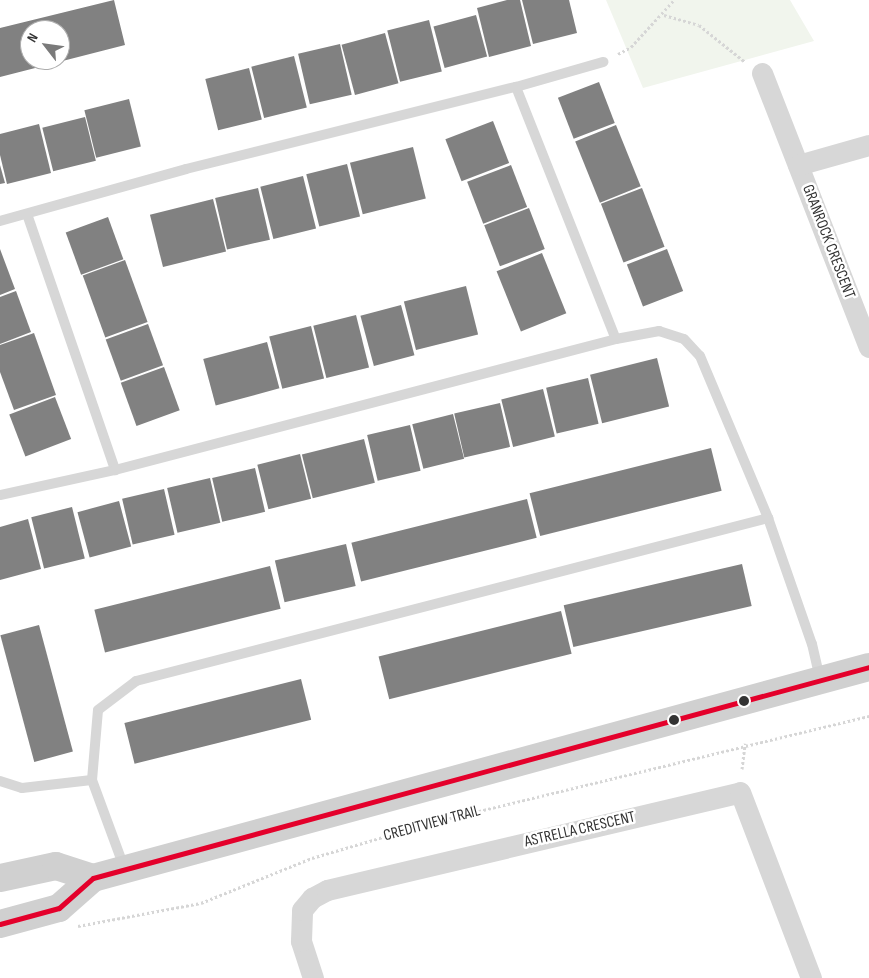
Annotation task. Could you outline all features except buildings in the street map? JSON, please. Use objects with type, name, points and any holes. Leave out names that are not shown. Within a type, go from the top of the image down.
[{"type":"main road","points":[[0,924],[60,908],[93,878],[869,668]]},
{"type":"main road","points":[[0,878],[56,866],[93,878]]},
{"type":"street","name":"GRANROCK CRESCENT","points":[[762,73],[869,347]]},
{"type":"street","name":"GRANROCK CRESCENT","points":[[798,165],[869,145]]},
{"type":"street","name":"ASTRELLA CRESCENT","points":[[313,978],[301,941],[302,910],[327,890],[740,792],[811,978]]},
{"type":"lane","points":[[0,221],[186,169],[516,87],[603,62]]},
{"type":"lane","points":[[516,87],[616,339]]},
{"type":"lane","points":[[28,214],[115,470]]},
{"type":"lane","points":[[0,495],[115,470],[616,339],[659,331],[684,339],[700,356],[768,518],[812,644],[821,680]]},
{"type":"lane","points":[[125,869],[92,780],[98,710],[136,681],[768,518]]},
{"type":"lane","points":[[0,781],[22,788],[92,780]]},
{"type":"path","points":[[603,62],[631,48],[664,15],[674,0]]},
{"type":"path","points":[[664,15],[699,24],[762,73]]},
{"type":"path","name":"CREDITVIEW TRAIL","points":[[70,928],[201,903],[312,858],[430,823],[869,716]]},
{"type":"shaded area","points":[[606,0],[790,0],[814,41],[643,88]]},
{"type":"transit line","points":[[0,924],[59,908],[93,878],[869,667]]}]
